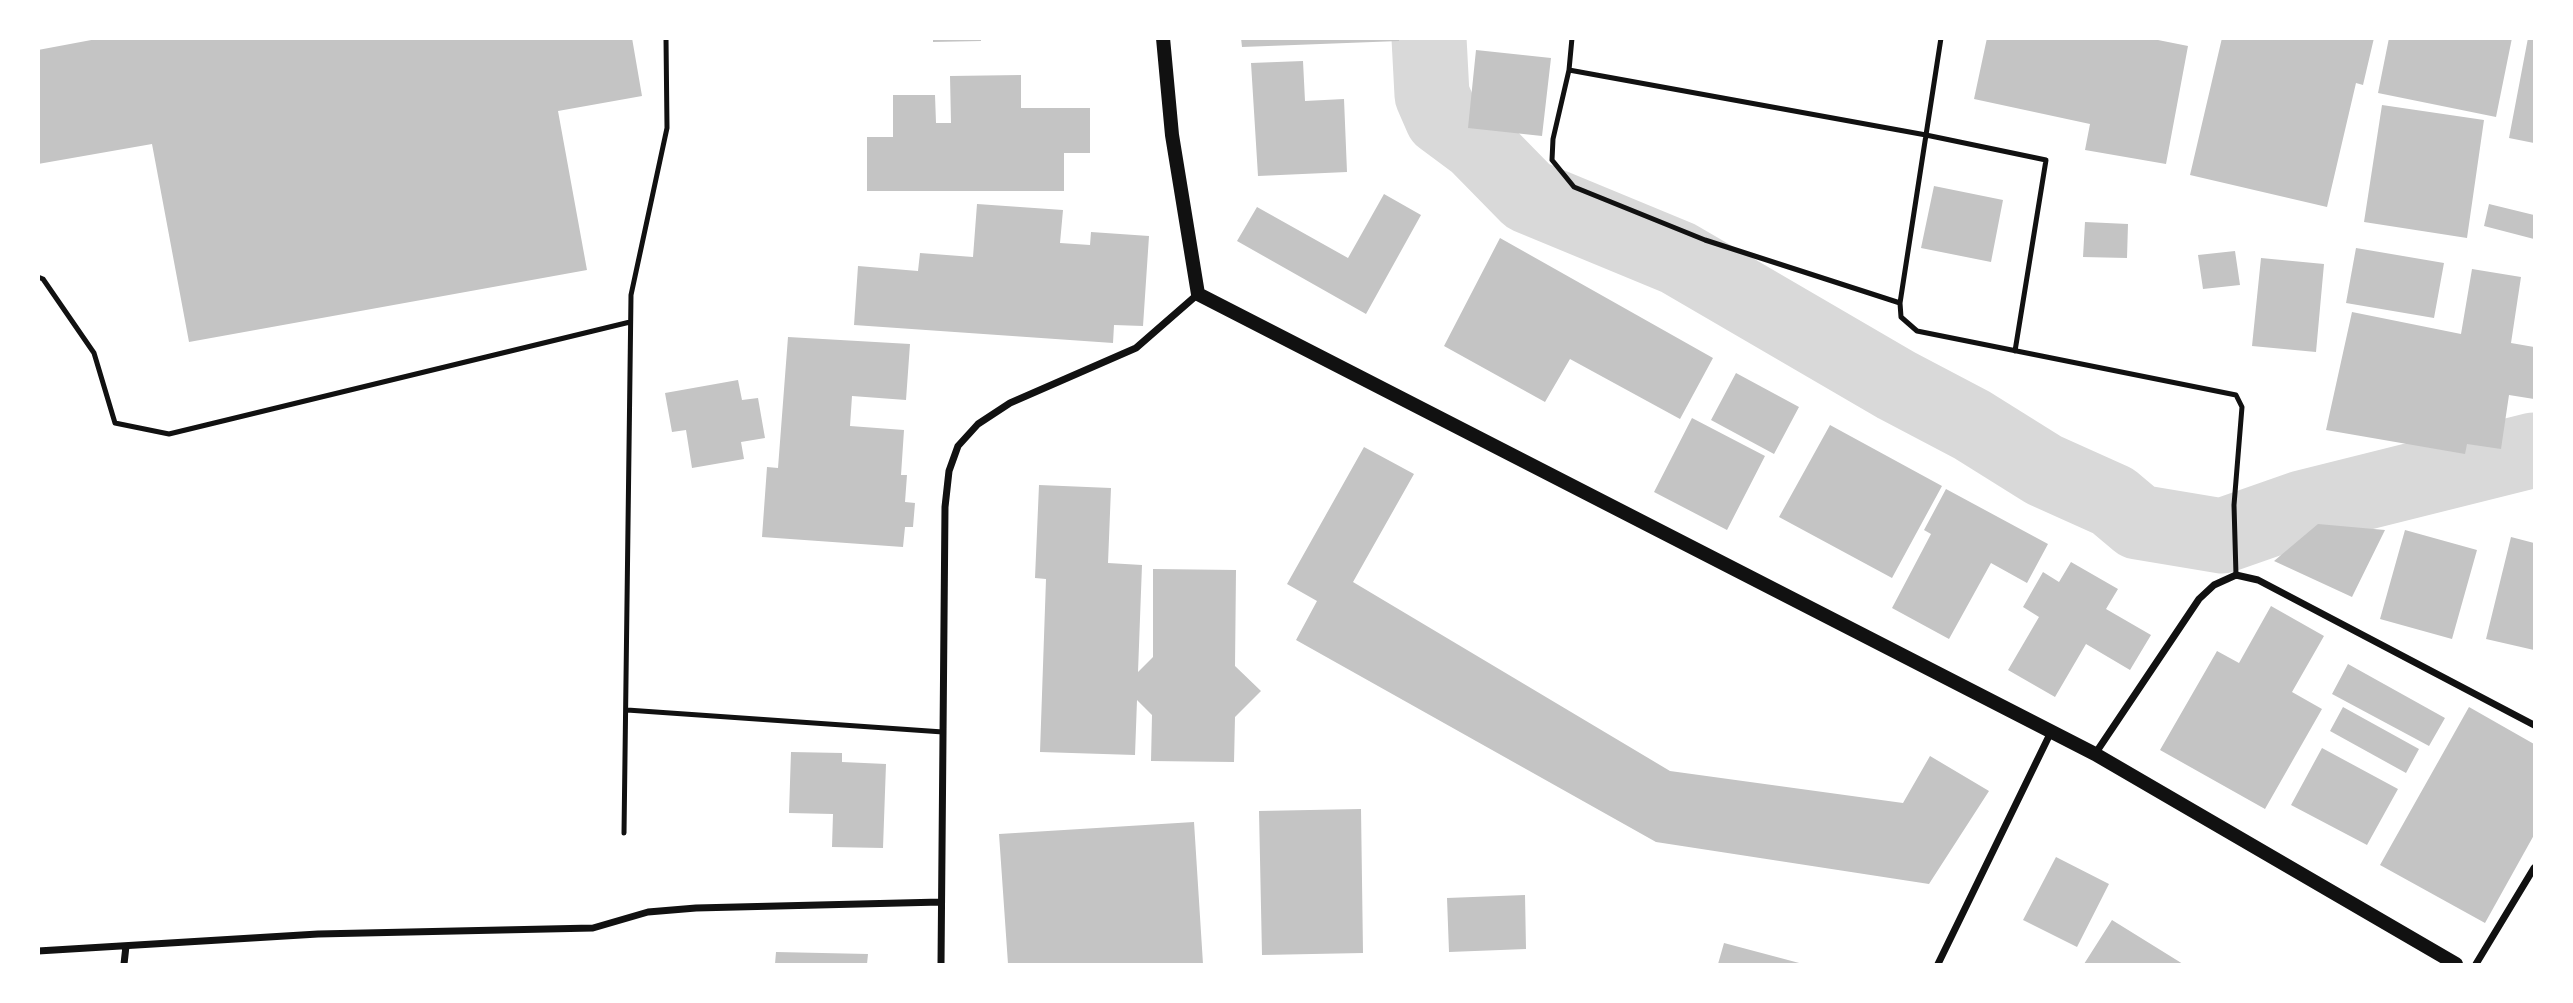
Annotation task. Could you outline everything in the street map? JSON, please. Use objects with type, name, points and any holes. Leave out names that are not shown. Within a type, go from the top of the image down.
[{"type":"main road","points":[[1163,38],[1172,135],[1198,294],[2050,734],[2095,754],[2456,964]]},
{"type":"street","points":[[941,964],[945,507],[949,471],[958,446],[978,424],[1010,403],[1136,348],[1198,294]]},
{"type":"street","points":[[2095,754],[2199,599],[2214,585],[2236,575],[2258,580],[2535,724]]},
{"type":"street","points":[[1938,964],[2050,734]]},
{"type":"street","points":[[2476,964],[2535,869]]},
{"type":"street","points":[[38,951],[318,934],[593,928],[648,912],[696,908],[941,902]]},
{"type":"street","points":[[124,964],[125,946]]},
{"type":"lane","points":[[624,833],[631,295],[667,128],[666,38]]},
{"type":"lane","points":[[1572,38],[1569,70],[1553,139],[1552,160],[1574,187],[1705,240],[1900,303]]},
{"type":"lane","points":[[1941,38],[1900,303],[1901,317],[1917,331],[2236,395],[2242,407],[2234,505],[2236,575]]},
{"type":"lane","points":[[1569,70],[1926,135],[2046,160],[2015,351]]},
{"type":"lane","points":[[38,277],[43,279],[94,353],[115,423],[169,435],[630,322]]},
{"type":"lane","points":[[627,710],[943,732]]},
{"type":"building","points":[[102,38],[632,38],[642,96],[558,111],[587,270],[189,342],[152,144],[38,164],[38,50]]},
{"type":"building","points":[[933,38],[981,38],[981,41],[933,42]]},
{"type":"building","points":[[1241,38],[1399,38],[1399,41],[1242,47]]},
{"type":"building","points":[[1987,38],[2148,38],[2188,46],[2166,164],[2085,150],[2090,124],[1974,99]]},
{"type":"building","points":[[2222,38],[2374,38],[2363,85],[2356,83],[2327,207],[2190,175]]},
{"type":"building","points":[[2389,38],[2512,38],[2496,117],[2378,93]]},
{"type":"building","points":[[2528,38],[2534,38],[2534,143],[2509,138]]},
{"type":"building","points":[[1476,50],[1551,58],[1542,136],[1468,128]]},
{"type":"building","points":[[1303,61],[1305,101],[1344,99],[1347,172],[1258,176],[1251,63]]},
{"type":"building","points":[[1021,75],[1021,108],[1090,108],[1090,153],[1064,153],[1064,191],[867,191],[867,137],[893,137],[893,95],[935,95],[936,123],[951,123],[950,76]]},
{"type":"building","points":[[2382,105],[2484,120],[2467,238],[2364,222]]},
{"type":"building","points":[[1934,186],[2003,200],[1991,262],[1921,248]]},
{"type":"building","points":[[1384,194],[1421,215],[1366,314],[1237,241],[1257,207],[1348,258]]},
{"type":"building","points":[[977,204],[1063,210],[1060,243],[1090,245],[1091,232],[1149,236],[1143,326],[1114,325],[1113,343],[854,325],[858,266],[918,271],[920,253],[973,257]]},
{"type":"building","points":[[2489,204],[2534,215],[2534,239],[2484,226]]},
{"type":"building","points":[[2085,222],[2128,224],[2127,258],[2083,257]]},
{"type":"building","points":[[1500,238],[1713,358],[1680,419],[1570,359],[1545,402],[1444,346]]},
{"type":"building","points":[[2356,248],[2444,263],[2434,318],[2346,303]]},
{"type":"building","points":[[2235,251],[2240,285],[2203,289],[2198,255]]},
{"type":"building","points":[[2261,258],[2324,264],[2316,352],[2252,346]]},
{"type":"building","points":[[2472,269],[2521,277],[2511,343],[2534,347],[2534,399],[2509,395],[2501,449],[2467,444],[2465,454],[2326,430],[2352,312],[2461,334]]},
{"type":"building","points":[[788,337],[910,344],[906,400],[852,396],[850,426],[904,430],[901,475],[907,475],[905,502],[915,503],[913,527],[905,527],[903,547],[762,537],[767,467],[778,468]]},
{"type":"building","points":[[1736,373],[1799,407],[1774,454],[1711,420]]},
{"type":"building","points":[[738,380],[742,400],[758,398],[765,438],[741,442],[744,459],[692,468],[686,430],[672,432],[665,393]]},
{"type":"building","points":[[1692,418],[1765,456],[1727,530],[1654,492]]},
{"type":"building","points":[[1830,425],[1942,486],[1892,578],[1779,517]]},
{"type":"building","points":[[1364,447],[1414,474],[1353,582],[1670,771],[1903,803],[1930,756],[1989,791],[1929,884],[1656,842],[1296,640],[1317,601],[1287,584]]},
{"type":"building","points":[[1039,485],[1111,488],[1108,563],[1142,565],[1138,672],[1153,657],[1153,569],[1236,570],[1235,666],[1261,691],[1235,717],[1234,762],[1151,761],[1152,715],[1137,700],[1135,755],[1040,752],[1046,579],[1035,578]]},
{"type":"building","points":[[1946,489],[2048,544],[2027,583],[1991,563],[1949,639],[1892,608],[1931,534],[1924,530]]},
{"type":"building","points":[[2318,524],[2385,530],[2352,597],[2274,561]]},
{"type":"building","points":[[2405,530],[2477,550],[2452,639],[2380,619]]},
{"type":"building","points":[[2511,537],[2534,543],[2534,650],[2486,639]]},
{"type":"building","points":[[2071,562],[2118,589],[2106,609],[2151,635],[2130,670],[2086,644],[2055,697],[2008,670],[2039,617],[2023,607],[2043,572],[2059,582]]},
{"type":"building","points":[[2271,606],[2324,636],[2292,692],[2322,709],[2265,809],[2160,750],[2217,651],[2239,663]]},
{"type":"building","points":[[2348,664],[2445,718],[2429,746],[2332,694]]},
{"type":"building","points":[[2343,707],[2419,749],[2406,773],[2330,731]]},
{"type":"building","points":[[2469,707],[2534,744],[2534,835],[2485,923],[2380,865]]},
{"type":"building","points":[[2322,748],[2398,789],[2367,845],[2291,805]]},
{"type":"building","points":[[791,752],[842,753],[842,762],[886,764],[883,848],[832,847],[833,814],[789,813]]},
{"type":"building","points":[[1361,809],[1363,953],[1262,955],[1259,811]]},
{"type":"building","points":[[1194,822],[1203,964],[1008,964],[999,834]]},
{"type":"building","points":[[2056,857],[2109,884],[2077,947],[2023,920]]},
{"type":"building","points":[[1525,895],[1526,949],[1449,952],[1447,898]]},
{"type":"building","points":[[2112,920],[2183,964],[2084,964]]},
{"type":"building","points":[[1724,943],[1803,964],[1718,964]]},
{"type":"building","points":[[776,952],[868,954],[867,964],[775,964]]},
{"type":"waterway","points":[[1429,38],[1432,95],[1442,118],[1477,144],[1528,196],[1678,258],[1896,385],[1972,425],[2044,470],[2113,501],[2138,522],[2222,536],[2302,508],[2534,450]]}]
